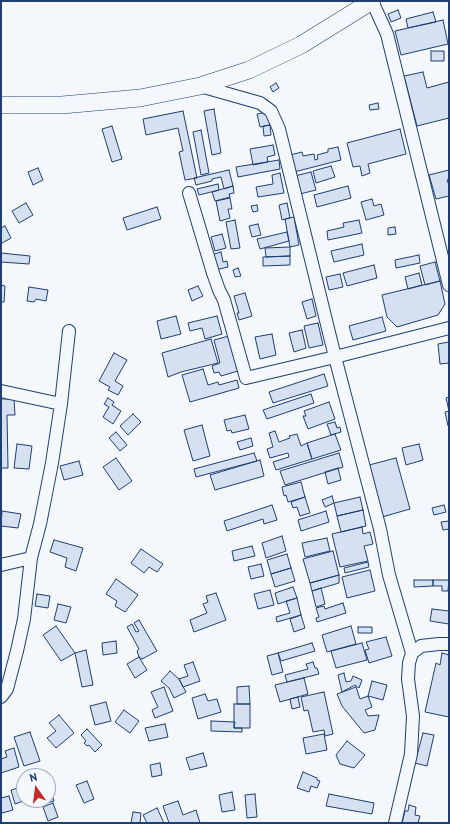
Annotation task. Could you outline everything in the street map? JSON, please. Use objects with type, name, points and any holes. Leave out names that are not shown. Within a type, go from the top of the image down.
[{"type":"street","points":[[1,105],[62,105],[133,99],[200,86],[249,70],[301,45],[372,1],[388,34],[449,285]]},
{"type":"street","points":[[200,86],[260,103],[271,111],[279,129],[335,357],[380,529],[389,575],[412,653],[409,663],[408,679],[413,716],[411,754],[395,823]]},
{"type":"street","points":[[189,193],[213,273],[224,300],[246,378],[449,328]]},
{"type":"street","points":[[1,698],[7,688],[24,619],[31,558],[40,524],[52,463],[61,404],[69,331]]},
{"type":"street","points":[[1,391],[61,404]]},
{"type":"street","points":[[1,565],[31,558]]},
{"type":"street","points":[[412,653],[421,646],[449,644]]},
{"type":"building","points":[[398,10],[401,18],[391,22],[388,14]]},
{"type":"building","points":[[433,12],[436,22],[408,28],[406,19]]},
{"type":"building","points":[[443,20],[448,44],[401,55],[395,31]]},
{"type":"building","points":[[431,51],[444,51],[444,61],[431,61]]},
{"type":"building","points":[[423,72],[427,88],[449,82],[449,118],[417,126],[404,76]]},
{"type":"building","points":[[276,83],[279,88],[273,92],[270,87]]},
{"type":"building","points":[[378,103],[379,109],[370,110],[369,105]]},
{"type":"building","points":[[214,109],[221,153],[212,155],[204,111]]},
{"type":"building","points":[[183,111],[197,178],[185,180],[179,152],[183,151],[178,128],[146,135],[143,119]]},
{"type":"building","points":[[267,112],[270,125],[260,127],[257,114]]},
{"type":"building","points":[[270,125],[271,135],[264,136],[263,126]]},
{"type":"building","points":[[112,126],[122,159],[112,162],[102,129]]},
{"type":"building","points":[[400,129],[406,154],[368,164],[370,173],[362,176],[360,166],[353,167],[347,143]]},
{"type":"building","points":[[201,130],[209,173],[201,175],[193,132]]},
{"type":"building","points":[[273,145],[275,155],[267,157],[268,162],[253,165],[250,149]]},
{"type":"building","points":[[338,147],[341,160],[294,172],[290,155],[302,152],[303,156],[314,154],[315,160],[318,159],[317,155],[328,152],[328,149]]},
{"type":"building","points":[[279,160],[280,169],[238,177],[236,167]]},
{"type":"building","points":[[331,166],[335,177],[316,183],[313,171]]},
{"type":"building","points":[[38,168],[43,180],[33,185],[28,172]]},
{"type":"building","points":[[229,170],[233,186],[224,189],[221,177],[196,185],[194,178]]},
{"type":"building","points":[[449,170],[449,179],[447,180],[449,185],[449,196],[436,199],[429,175]]},
{"type":"building","points":[[311,172],[316,190],[300,194],[295,176]]},
{"type":"building","points":[[280,173],[284,193],[258,197],[256,187],[273,184],[272,175]]},
{"type":"building","points":[[218,184],[219,190],[199,195],[197,189]]},
{"type":"building","points":[[233,186],[234,193],[229,194],[230,197],[215,201],[212,192]]},
{"type":"building","points":[[348,186],[351,198],[317,207],[314,195]]},
{"type":"building","points":[[230,198],[232,209],[228,209],[230,218],[220,221],[216,201]]},
{"type":"building","points":[[372,199],[374,206],[381,204],[384,215],[366,220],[361,202]]},
{"type":"building","points":[[26,203],[33,215],[19,223],[12,211]]},
{"type":"building","points":[[287,203],[290,218],[282,220],[279,205]]},
{"type":"building","points":[[257,205],[258,211],[253,212],[251,206]]},
{"type":"building","points":[[157,207],[161,219],[127,230],[123,218]]},
{"type":"building","points":[[294,217],[299,245],[290,247],[285,219]]},
{"type":"building","points":[[235,220],[240,248],[231,249],[226,222]]},
{"type":"building","points":[[359,220],[362,233],[328,240],[327,231],[344,227],[343,223]]},
{"type":"building","points":[[258,224],[261,235],[252,237],[249,226]]},
{"type":"building","points":[[5,226],[11,238],[2,243],[1,228]]},
{"type":"building","points":[[395,227],[396,234],[388,235],[388,228]]},
{"type":"building","points":[[287,232],[289,241],[260,249],[257,239]]},
{"type":"building","points":[[222,234],[226,248],[215,251],[211,237]]},
{"type":"building","points":[[362,244],[364,255],[334,262],[331,251]]},
{"type":"building","points":[[290,247],[290,256],[266,257],[265,248]]},
{"type":"building","points":[[221,252],[223,262],[227,261],[228,267],[215,270],[211,255]]},
{"type":"building","points":[[1,253],[30,256],[29,264],[1,262]]},
{"type":"building","points":[[419,255],[420,263],[396,268],[395,260]]},
{"type":"building","points":[[290,256],[290,265],[263,266],[263,257]]},
{"type":"building","points":[[435,262],[440,281],[425,285],[420,266]]},
{"type":"building","points":[[374,265],[377,278],[347,286],[343,273]]},
{"type":"building","points":[[238,268],[241,276],[235,277],[233,270]]},
{"type":"building","points":[[419,273],[422,285],[408,289],[405,277]]},
{"type":"building","points":[[340,274],[343,287],[329,290],[326,277]]},
{"type":"building","points":[[440,281],[445,304],[438,315],[397,327],[387,317],[382,295]]},
{"type":"building","points":[[1,285],[5,286],[4,302],[1,302]]},
{"type":"building","points":[[198,286],[203,296],[192,301],[188,290]]},
{"type":"building","points":[[29,287],[48,290],[46,301],[36,299],[34,302],[27,301]]},
{"type":"building","points":[[245,293],[252,316],[239,320],[237,313],[239,313],[234,296]]},
{"type":"building","points":[[312,299],[316,316],[307,319],[302,302]]},
{"type":"building","points":[[176,316],[181,334],[161,339],[157,321]]},
{"type":"building","points":[[217,316],[222,334],[205,339],[202,328],[190,331],[188,323]]},
{"type":"building","points":[[382,317],[386,331],[353,340],[349,326]]},
{"type":"building","points":[[318,323],[323,345],[309,348],[304,326]]},
{"type":"building","points":[[302,330],[306,348],[294,352],[289,333]]},
{"type":"building","points":[[272,334],[276,355],[260,359],[255,337]]},
{"type":"building","points":[[229,336],[238,371],[221,376],[219,372],[214,373],[212,366],[220,363],[214,340]]},
{"type":"building","points":[[211,339],[218,363],[181,372],[168,377],[162,353]]},
{"type":"building","points":[[449,342],[449,363],[440,364],[438,344]]},
{"type":"building","points":[[114,353],[127,360],[115,381],[123,386],[118,395],[108,390],[110,387],[99,381]]},
{"type":"building","points":[[203,369],[208,385],[218,382],[219,385],[237,380],[239,388],[190,402],[182,375]]},
{"type":"building","points":[[324,374],[328,386],[273,403],[269,392]]},
{"type":"building","points":[[311,394],[314,403],[267,419],[263,410]]},
{"type":"building","points":[[449,397],[449,411],[446,398]]},
{"type":"building","points":[[108,398],[114,402],[112,405],[121,411],[113,424],[103,417],[109,407],[104,404]]},
{"type":"building","points":[[1,399],[14,399],[15,415],[7,415],[8,468],[1,468]]},
{"type":"building","points":[[329,402],[335,419],[308,429],[303,416],[306,416],[304,411]]},
{"type":"building","points":[[449,411],[449,426],[448,426],[445,412]]},
{"type":"building","points":[[133,414],[141,422],[128,435],[120,426]]},
{"type":"building","points":[[245,415],[249,429],[232,433],[231,430],[227,431],[224,420]]},
{"type":"building","points":[[335,422],[337,428],[340,427],[341,432],[331,435],[327,424]]},
{"type":"building","points":[[202,425],[210,456],[193,461],[184,430]]},
{"type":"building","points":[[275,431],[279,442],[290,438],[289,436],[297,434],[301,446],[307,443],[312,459],[276,470],[273,462],[289,457],[288,453],[270,458],[267,449],[273,447],[269,433]]},
{"type":"building","points":[[116,432],[127,445],[120,451],[109,438]]},
{"type":"building","points":[[335,434],[341,450],[312,459],[307,443]]},
{"type":"building","points":[[251,438],[253,446],[240,450],[237,442]]},
{"type":"building","points":[[17,444],[32,446],[29,469],[14,468]]},
{"type":"building","points":[[419,444],[423,460],[406,465],[402,448]]},
{"type":"building","points":[[254,453],[257,461],[196,477],[194,469]]},
{"type":"building","points":[[339,453],[343,467],[285,485],[280,471]]},
{"type":"building","points":[[116,458],[132,481],[119,490],[103,467]]},
{"type":"building","points":[[396,458],[410,509],[382,517],[369,465]]},
{"type":"building","points":[[260,460],[264,476],[215,490],[210,475]]},
{"type":"building","points":[[79,461],[83,475],[64,480],[60,466]]},
{"type":"building","points":[[338,468],[341,480],[328,484],[325,472]]},
{"type":"building","points":[[301,482],[305,497],[288,502],[286,495],[284,496],[282,487]]},
{"type":"building","points":[[332,496],[334,503],[325,507],[322,500]]},
{"type":"building","points":[[305,497],[310,513],[300,516],[297,507],[293,508],[291,502]]},
{"type":"building","points":[[360,497],[363,510],[337,516],[334,503]]},
{"type":"building","points":[[272,505],[277,520],[264,524],[263,519],[227,531],[224,521]]},
{"type":"building","points":[[444,505],[446,512],[434,515],[432,508]]},
{"type":"building","points":[[363,510],[366,526],[341,532],[337,516]]},
{"type":"building","points":[[2,511],[21,514],[18,528],[1,526]]},
{"type":"building","points":[[326,511],[329,522],[301,531],[298,520]]},
{"type":"building","points":[[449,521],[449,529],[443,530],[441,522]]},
{"type":"building","points":[[362,527],[363,534],[370,532],[373,544],[364,546],[368,561],[340,567],[332,534]]},
{"type":"building","points":[[282,536],[286,551],[266,558],[262,543]]},
{"type":"building","points":[[327,538],[330,551],[305,557],[302,543]]},
{"type":"building","points":[[54,540],[83,548],[76,571],[65,567],[67,558],[50,552]]},
{"type":"building","points":[[252,546],[255,556],[234,561],[232,551]]},
{"type":"building","points":[[141,549],[163,564],[157,572],[149,567],[144,573],[131,563]]},
{"type":"building","points":[[333,551],[339,575],[310,583],[303,559]]},
{"type":"building","points":[[287,554],[291,568],[271,574],[267,560]]},
{"type":"building","points":[[368,562],[369,567],[345,573],[344,568]]},
{"type":"building","points":[[261,564],[264,576],[251,579],[248,567]]},
{"type":"building","points":[[291,568],[295,581],[275,587],[271,574]]},
{"type":"building","points":[[370,570],[375,591],[347,598],[342,577]]},
{"type":"building","points":[[339,575],[339,583],[312,591],[310,583]]},
{"type":"building","points":[[116,579],[138,595],[125,612],[115,606],[117,601],[106,594]]},
{"type":"building","points":[[414,580],[433,580],[433,586],[414,587]]},
{"type":"building","points":[[433,580],[449,580],[448,591],[442,591],[442,586],[433,586]]},
{"type":"building","points":[[293,587],[297,598],[278,604],[275,593]]},
{"type":"building","points":[[321,588],[325,604],[316,607],[312,591]]},
{"type":"building","points":[[270,590],[274,605],[258,609],[254,594]]},
{"type":"building","points":[[216,593],[226,620],[194,632],[190,620],[207,613],[203,604],[208,602],[206,596]]},
{"type":"building","points":[[37,594],[50,596],[48,608],[35,606]]},
{"type":"building","points":[[297,598],[301,615],[277,622],[276,617],[290,613],[286,601]]},
{"type":"building","points":[[343,603],[346,613],[317,622],[316,618],[319,617],[316,608],[324,606],[325,609]]},
{"type":"building","points":[[58,604],[71,607],[66,623],[54,620]]},
{"type":"building","points":[[432,609],[449,611],[449,624],[430,621]]},
{"type":"building","points":[[301,615],[305,628],[294,632],[290,619]]},
{"type":"building","points":[[139,620],[157,651],[142,659],[139,657],[137,651],[139,649],[127,627],[132,624],[136,632],[139,631],[134,623]]},
{"type":"building","points":[[56,626],[75,653],[61,661],[43,635]]},
{"type":"building","points":[[351,626],[356,644],[327,652],[322,635]]},
{"type":"building","points":[[358,627],[372,627],[372,633],[358,633]]},
{"type":"building","points":[[386,637],[392,656],[369,663],[365,650],[369,649],[366,642]]},
{"type":"building","points":[[116,641],[117,653],[103,655],[102,643]]},
{"type":"building","points":[[312,643],[315,651],[281,661],[278,653]]},
{"type":"building","points":[[362,643],[367,660],[336,668],[331,651]]},
{"type":"building","points":[[86,650],[93,685],[82,687],[75,653]]},
{"type":"building","points":[[278,653],[283,672],[272,675],[267,656]]},
{"type":"building","points":[[442,653],[449,655],[449,717],[425,712],[436,663],[440,665]]},
{"type":"building","points":[[139,657],[147,670],[135,678],[127,664]]},
{"type":"building","points":[[193,662],[200,681],[183,687],[179,679],[188,676],[184,665]]},
{"type":"building","points":[[313,662],[319,674],[287,682],[285,675],[308,669],[306,664]]},
{"type":"building","points":[[170,671],[179,679],[186,692],[174,698],[169,688],[161,681]]},
{"type":"building","points":[[344,673],[346,682],[351,681],[353,676],[362,680],[359,688],[355,685],[342,692],[338,675]]},
{"type":"building","points":[[304,678],[308,694],[280,702],[275,685]]},
{"type":"building","points":[[372,681],[387,685],[383,700],[368,696]]},
{"type":"building","points":[[249,686],[250,704],[237,704],[237,687]]},
{"type":"building","points":[[164,687],[173,711],[155,718],[152,710],[158,707],[151,692]]},
{"type":"building","points":[[356,687],[360,699],[368,696],[372,707],[365,710],[368,716],[379,715],[375,730],[364,733],[342,706],[337,694]]},
{"type":"building","points":[[324,692],[333,734],[325,736],[324,730],[313,732],[308,710],[304,711],[301,697]]},
{"type":"building","points":[[205,694],[208,701],[217,699],[221,712],[198,719],[192,698]]},
{"type":"building","points":[[298,697],[300,707],[292,709],[290,699]]},
{"type":"building","points":[[106,702],[111,721],[95,725],[90,706]]},
{"type":"building","points":[[234,704],[250,704],[250,728],[234,728]]},
{"type":"building","points":[[124,710],[139,721],[130,733],[115,722]]},
{"type":"building","points":[[59,715],[74,733],[56,748],[47,738],[56,731],[49,723]]},
{"type":"building","points":[[211,721],[235,722],[234,728],[242,728],[242,732],[211,731]]},
{"type":"building","points":[[165,724],[168,737],[149,741],[145,728]]},
{"type":"building","points":[[87,729],[102,745],[95,752],[89,745],[87,746],[84,743],[86,741],[81,735]]},
{"type":"building","points":[[30,732],[40,761],[24,766],[14,737]]},
{"type":"building","points":[[423,733],[434,735],[427,766],[415,763]]},
{"type":"building","points":[[324,734],[327,750],[306,754],[303,738]]},
{"type":"building","points":[[347,741],[365,755],[354,768],[340,764],[336,755]]},
{"type":"building","points":[[14,748],[19,767],[1,773],[1,759],[7,757],[5,751]]},
{"type":"building","points":[[203,753],[207,766],[190,770],[186,758]]},
{"type":"building","points":[[160,763],[162,775],[152,777],[150,765]]},
{"type":"building","points":[[303,772],[317,778],[317,780],[320,781],[317,788],[311,786],[309,792],[297,788]]},
{"type":"building","points":[[87,781],[94,799],[84,803],[76,785]]},
{"type":"building","points":[[16,789],[15,804],[11,790]]},
{"type":"building","points":[[232,792],[235,810],[222,812],[219,795]]},
{"type":"building","points":[[255,794],[257,817],[247,818],[245,795]]},
{"type":"building","points":[[329,794],[374,803],[372,814],[326,806]]},
{"type":"building","points":[[9,796],[13,810],[2,813],[1,798]]},
{"type":"building","points":[[178,801],[183,815],[196,810],[200,823],[169,823],[163,806]]},
{"type":"building","points":[[409,805],[416,807],[415,815],[420,816],[418,823],[402,823],[405,811],[408,811]]},
{"type":"building","points":[[43,808],[55,808],[58,817],[48,821]]},
{"type":"building","points":[[157,808],[164,823],[147,823],[143,815]]},
{"type":"building","points":[[133,812],[141,813],[140,823],[131,823]]}]
